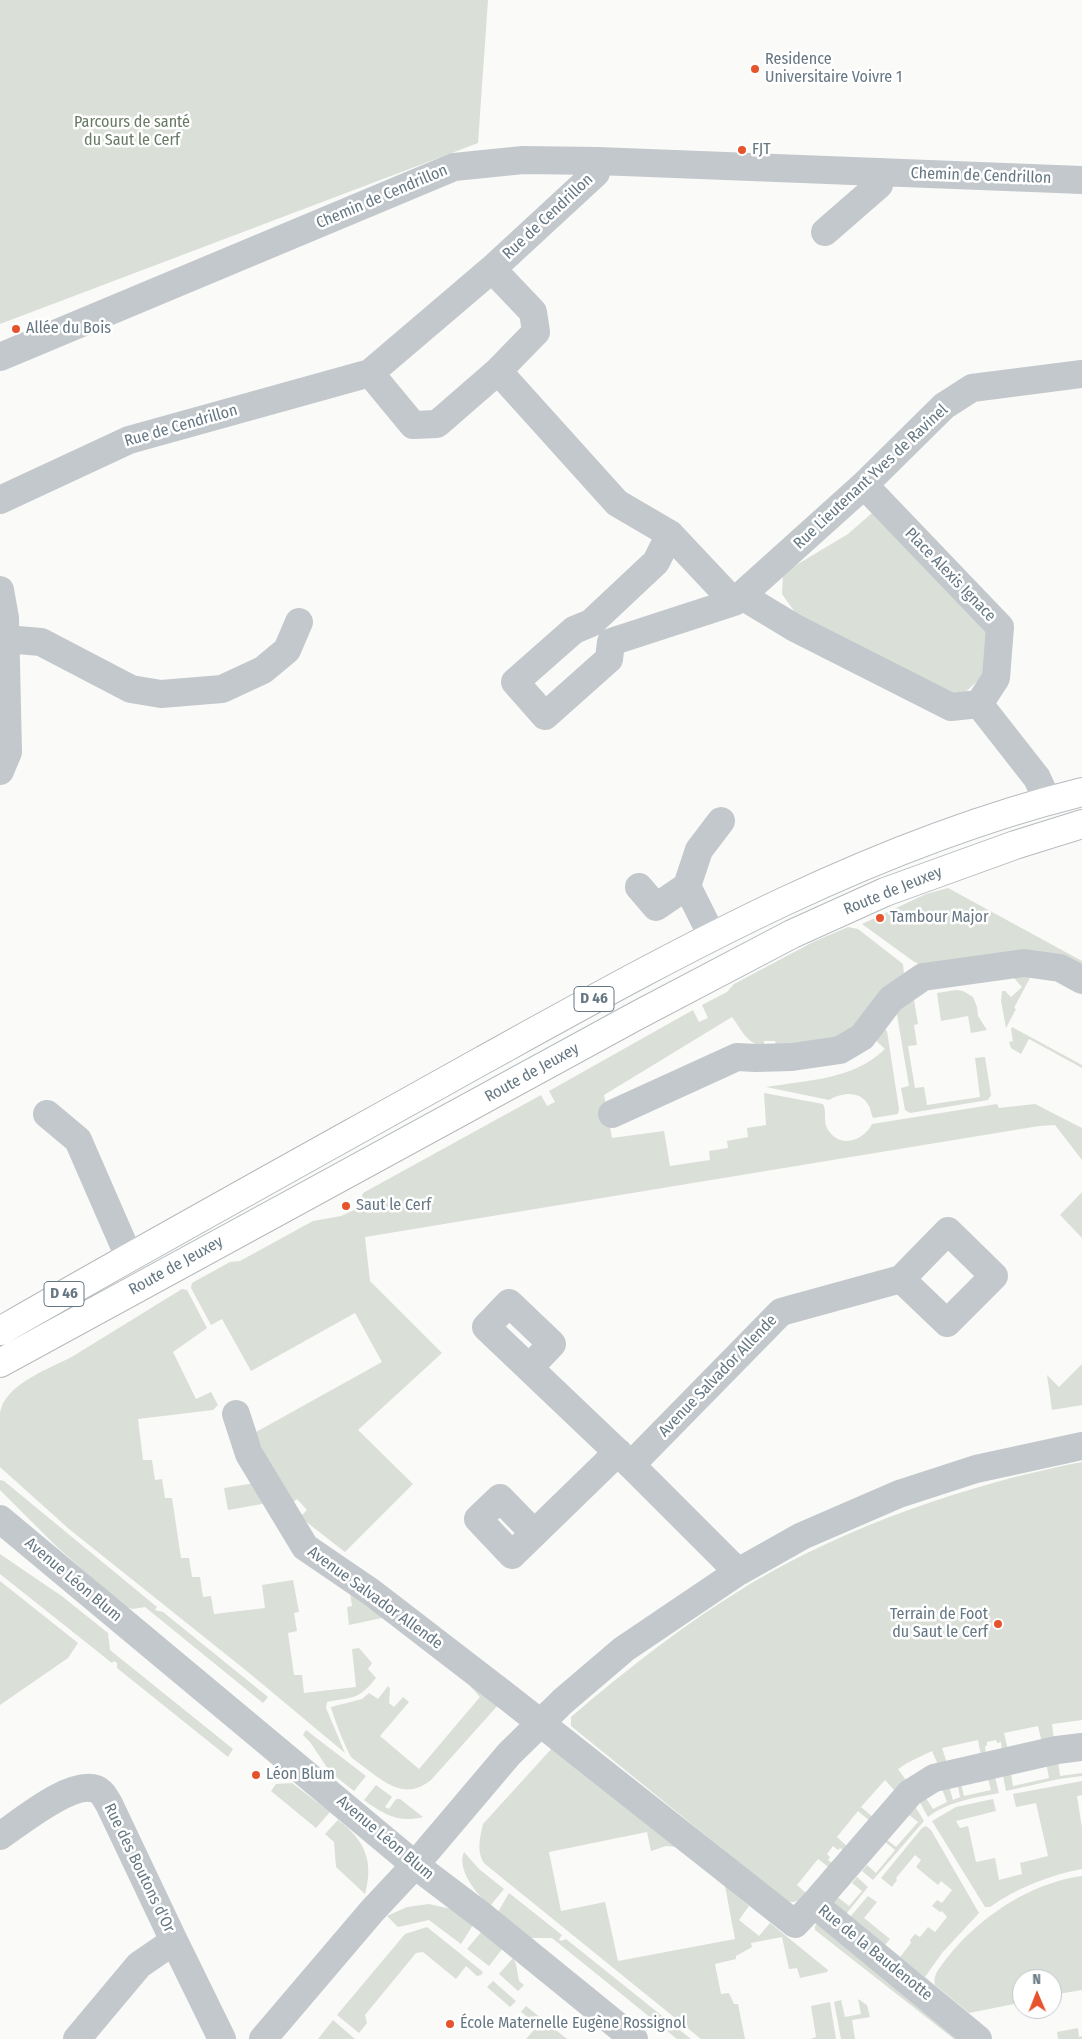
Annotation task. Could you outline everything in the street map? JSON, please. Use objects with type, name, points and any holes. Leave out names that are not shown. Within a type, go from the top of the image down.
[{"type":"main road","name":"Route de Jeuxey","points":[[0,1331],[608,991],[712,936],[845,872],[964,827],[1047,800],[1082,792]]},
{"type":"main road","name":"Route de Jeuxey","points":[[0,1363],[619,1025],[792,934],[885,892],[1015,845],[1082,824]]},
{"type":"street","name":"Chemin de Cendrillon","points":[[0,357],[454,167],[523,160],[598,161],[1082,180]]},
{"type":"street","name":"Rue de Cendrillon","points":[[0,500],[129,440],[370,373],[492,269],[596,173],[598,161]]},
{"type":"street","points":[[825,232],[879,185],[880,172]]},
{"type":"street","name":"Rue de Cendrillon","points":[[370,373],[413,425],[437,424],[498,371],[536,332],[533,312],[492,269]]},
{"type":"street","points":[[498,371],[617,503],[670,534],[738,599],[950,707],[979,704],[1037,778],[1047,800]]},
{"type":"street","name":"Rue Lieutenant Yves de Ravinel","points":[[611,642],[738,599],[864,485],[944,406],[972,388],[1082,374]]},
{"type":"street","name":"Place Alexis Ignace","points":[[864,485],[1000,627],[996,678],[979,704]]},
{"type":"street","points":[[591,623],[611,642],[609,659],[545,716],[515,682],[574,630],[591,623],[656,562],[670,534]]},
{"type":"street","points":[[0,590],[5,618],[8,752],[0,772]]},
{"type":"street","points":[[6,639],[42,642],[131,689],[161,694],[222,689],[263,670],[287,650],[300,622]]},
{"type":"street","points":[[639,887],[656,907],[687,886],[699,850],[721,822]]},
{"type":"street","points":[[687,886],[712,936]]},
{"type":"street","points":[[612,1114],[737,1057],[792,1057],[840,1050],[862,1036],[891,1000],[923,977],[1024,963],[1060,968],[1082,980]]},
{"type":"street","name":"Route de Jeuxey","points":[[48,1114],[78,1140],[129,1258]]},
{"type":"street","name":"Avenue Salvador Allende","points":[[534,1533],[624,1458],[781,1312],[901,1279]]},
{"type":"street","points":[[530,1367],[738,1572]]},
{"type":"street","name":"Avenue Salvador Allende","points":[[236,1414],[249,1454],[304,1546],[371,1592],[795,1924],[814,1904]]},
{"type":"street","points":[[263,2039],[372,1911],[416,1865],[509,1754],[539,1723],[624,1649],[738,1572],[802,1536],[899,1494],[976,1469],[1082,1446]]},
{"type":"street","name":"Avenue Léon Blum","points":[[1,1522],[416,1865],[485,1918],[634,2039]]},
{"type":"street","name":"Rue de la Baudenotte","points":[[978,2039],[814,1904],[910,1793],[934,1778],[1057,1750],[1082,1747]]},
{"type":"street","name":"Rue des Boutons d'Or","points":[[0,1836],[61,1796],[89,1787],[99,1790],[109,1804],[222,2039]]},
{"type":"street","name":"Rue des Boutons d'Or","points":[[77,2039],[139,1965],[174,1941]]},
{"type":"green space","name":"Parcours de santé du Saut le Cerf","points":[[0,0],[488,0],[478,143],[0,324]]},
{"type":"green space","points":[[872,513],[986,625],[993,655],[982,677],[961,696],[804,625],[782,594],[783,573],[848,534]]},
{"type":"green space","points":[[948,888],[1082,961],[1082,970],[924,967],[862,924],[926,894]]},
{"type":"green space","points":[[848,927],[858,929],[903,964],[904,975],[858,1024],[836,1038],[777,1047],[775,1041],[764,1041],[764,1048],[748,1039],[732,1017],[604,1095],[612,1138],[664,1131],[670,1166],[710,1160],[709,1151],[728,1148],[727,1141],[748,1137],[747,1128],[766,1125],[764,1093],[823,1104],[827,1128],[837,1139],[844,1141],[857,1139],[872,1124],[997,1104],[999,1108],[1035,1104],[1082,1128],[1082,1160],[1055,1125],[1039,1126],[365,1237],[370,1281],[442,1353],[358,1430],[413,1484],[345,1552],[300,1517],[307,1510],[297,1499],[291,1504],[266,1459],[256,1432],[382,1362],[355,1313],[251,1371],[222,1319],[211,1325],[191,1288],[192,1283],[230,1262],[240,1261],[313,1221],[341,1216],[354,1210],[359,1206],[363,1193],[541,1095],[547,1106],[555,1102],[549,1091],[693,1010],[699,1022],[708,1018],[702,1005],[727,992],[734,984],[813,942]]},
{"type":"green space","points":[[1032,974],[1006,1028],[1001,1001],[1002,991],[1005,991],[1011,997],[1022,987],[1014,978]]},
{"type":"green space","points":[[956,990],[963,991],[973,997],[978,1016],[987,1030],[971,1033],[968,1016],[941,1021],[937,993]]},
{"type":"green space","points":[[913,994],[918,1024],[914,1025],[917,1045],[908,1046],[915,1088],[924,1087],[927,1105],[980,1097],[975,1058],[985,1057],[991,1095],[988,1100],[910,1113],[905,1110],[901,1088],[909,1086],[897,1015],[898,1010]]},
{"type":"green space","points":[[1012,1027],[1082,1065],[1082,1068],[1029,1039],[1021,1054],[1011,1048],[1009,1042],[1013,1041]]},
{"type":"green space","points":[[884,1028],[887,1031],[899,1109],[898,1114],[873,1118],[866,1101],[856,1095],[845,1094],[829,1100],[766,1087],[829,1077],[859,1067],[885,1049],[872,1037]]},
{"type":"green space","points":[[1082,1192],[1082,1238],[1060,1215]]},
{"type":"green space","points":[[182,1289],[187,1290],[207,1328],[173,1352],[196,1399],[211,1392],[218,1405],[213,1410],[138,1419],[143,1460],[152,1460],[155,1480],[162,1479],[165,1498],[172,1498],[181,1558],[189,1558],[192,1577],[200,1577],[203,1597],[211,1596],[214,1614],[265,1608],[262,1585],[293,1580],[299,1612],[294,1613],[297,1631],[288,1633],[294,1675],[302,1675],[304,1693],[356,1687],[352,1649],[359,1648],[372,1663],[368,1669],[376,1678],[364,1691],[350,1698],[327,1702],[326,1708],[345,1753],[248,1672],[69,1529],[0,1467],[0,1413],[3,1403],[18,1386],[70,1358]]},
{"type":"green space","points":[[1082,1364],[1082,1405],[1052,1410],[1047,1375],[1059,1387]]},
{"type":"green space","points":[[1082,1462],[1082,1720],[1052,1724],[1054,1740],[1042,1743],[1038,1726],[1004,1733],[1008,1750],[1002,1751],[1001,1742],[997,1743],[996,1740],[987,1742],[987,1746],[985,1746],[986,1755],[981,1756],[978,1740],[942,1748],[947,1763],[939,1767],[932,1751],[907,1763],[898,1769],[908,1783],[896,1792],[885,1780],[861,1807],[874,1818],[871,1822],[858,1811],[837,1837],[849,1848],[846,1852],[840,1848],[838,1850],[833,1846],[827,1854],[830,1857],[828,1860],[835,1865],[831,1869],[818,1859],[797,1885],[806,1893],[797,1901],[785,1900],[571,1726],[571,1717],[658,1647],[726,1599],[788,1563],[869,1525],[911,1509],[996,1482]]},
{"type":"green space","points":[[0,1480],[4,1481],[157,1607],[155,1610],[163,1612],[268,1697],[263,1703],[145,1607],[133,1609],[125,1607],[57,1547],[0,1490]]},
{"type":"green space","points":[[255,1483],[264,1502],[262,1504],[228,1510],[224,1488]]},
{"type":"green space","points":[[0,1554],[63,1597],[108,1633],[110,1650],[233,1749],[228,1757],[117,1668],[117,1663],[114,1661],[112,1663],[0,1574]]},
{"type":"green space","points":[[0,1581],[78,1643],[68,1658],[0,1705]]},
{"type":"green space","points":[[349,1586],[382,1618],[349,1625],[347,1607],[352,1606]]},
{"type":"green space","points":[[470,1684],[499,1704],[431,1780],[414,1789],[398,1788],[383,1781],[352,1758],[340,1734],[331,1707],[362,1699],[369,1693],[378,1699],[388,1686],[390,1688],[389,1703],[394,1707],[403,1697],[409,1702],[380,1736],[419,1769],[480,1697]]},
{"type":"green space","points":[[306,1730],[366,1776],[354,1791],[330,1772],[310,1742],[303,1735]]},
{"type":"green space","points":[[553,1747],[676,1847],[666,1846],[651,1851],[647,1832],[549,1852],[561,1911],[605,1902],[618,1961],[735,1939],[725,1886],[749,1906],[739,1920],[759,1936],[770,1923],[828,1970],[827,1972],[800,1978],[797,1968],[789,1969],[782,1937],[751,1943],[752,1947],[736,1956],[736,1959],[715,1964],[721,1994],[729,1993],[734,2004],[738,2004],[745,2039],[701,2039],[485,1864],[480,1855],[480,1839],[483,1824]]},
{"type":"green space","points":[[1058,1760],[1060,1776],[1082,1773],[1082,1776],[1059,1779],[1006,1791],[1003,1776],[1011,1774],[1013,1786],[1049,1778],[1046,1762]]},
{"type":"green space","points":[[995,1777],[999,1793],[944,1807],[928,1817],[918,1799],[924,1795],[933,1809],[947,1802],[941,1786],[948,1783],[953,1800],[960,1797],[957,1781],[960,1780],[964,1796],[991,1790],[988,1779]]},
{"type":"green space","points":[[1082,1781],[1082,1795],[1077,1796],[1082,1828],[1082,1869],[1034,1883],[990,1907],[985,1907],[932,1821],[956,1807],[993,1799],[996,1811],[956,1821],[960,1828],[968,1826],[976,1862],[995,1858],[999,1880],[1022,1874],[1020,1863],[1048,1856],[1036,1803],[1016,1807],[1013,1794]]},
{"type":"green space","points":[[292,1783],[330,1812],[316,1828],[271,1791],[276,1784]]},
{"type":"green space","points":[[376,1785],[392,1797],[385,1807],[389,1809],[396,1799],[400,1799],[423,1817],[414,1819],[399,1818],[385,1814],[371,1805],[364,1800]]},
{"type":"green space","points":[[913,1803],[924,1821],[873,1880],[862,1871],[867,1865],[876,1873],[895,1850],[884,1841],[886,1839],[896,1847],[918,1822],[904,1811]]},
{"type":"green space","points":[[338,1820],[355,1835],[365,1852],[368,1861],[368,1882],[365,1894],[336,1867],[334,1842],[325,1834]]},
{"type":"green space","points":[[926,1826],[931,1830],[979,1913],[942,1953],[925,1977],[900,1957],[911,1943],[910,1940],[915,1934],[920,1937],[928,1927],[935,1932],[947,1917],[942,1911],[940,1912],[932,1906],[937,1900],[942,1903],[952,1890],[941,1881],[938,1885],[916,1867],[921,1860],[915,1855],[896,1878],[897,1880],[892,1887],[881,1878],[922,1828]]},
{"type":"green space","points":[[464,1852],[479,1869],[504,1889],[490,1906],[474,1889],[465,1874],[462,1859]]},
{"type":"green space","points":[[1082,1876],[1082,1990],[1062,1993],[1062,1969],[1012,1969],[1012,2004],[969,2013],[935,1985],[934,1981],[940,1967],[974,1929],[1007,1904],[1025,1894],[1063,1880]]},
{"type":"green space","points":[[857,1877],[868,1887],[847,1913],[840,1915],[832,1901],[835,1895],[849,1906],[862,1891],[852,1883]]},
{"type":"green space","points":[[509,1893],[562,1935],[559,1939],[561,1941],[566,1939],[691,2039],[677,2039],[552,1938],[531,1938],[498,1912]]},
{"type":"green space","points":[[868,1896],[877,1902],[864,1918],[890,1939],[885,1945],[850,1917]]},
{"type":"green space","points":[[429,1904],[451,1909],[473,1925],[461,1944],[429,1920],[398,1927],[387,1916],[407,1907]]},
{"type":"green space","points":[[819,1922],[965,2039],[954,2039],[815,1930],[815,1926]]},
{"type":"green space","points":[[427,1927],[483,1972],[477,1976],[466,1966],[456,1979],[423,1952],[416,1953],[365,2015],[367,2023],[359,2033],[337,2015],[405,1934]]},
{"type":"green space","points":[[482,1931],[503,1948],[489,1966],[467,1949]]},
{"type":"green space","points":[[513,1958],[519,1981],[524,1985],[518,1991],[499,1974]]},
{"type":"green space","points":[[493,1981],[516,2001],[510,2007],[487,1987]]},
{"type":"green space","points":[[858,1999],[867,2005],[870,2017],[852,2020],[855,2039],[841,2039],[834,2002],[841,2000],[845,2017],[861,2014]]},
{"type":"green space","points":[[830,2002],[836,2039],[810,2039],[816,2037],[811,2006]]},
{"type":"green space","points":[[526,2006],[567,2039],[526,2039],[538,2025],[521,2012]]},
{"type":"green space","points":[[333,2020],[355,2039],[318,2039]]},
{"type":"green space","points":[[1078,2028],[1079,2037],[1082,2036],[1082,2039],[1058,2039],[1057,2032]]},
{"type":"place","name":"Residence Universitaire Voivre 1","points":[[755,69]]},
{"type":"place","name":"FJT","points":[[742,150]]},
{"type":"place","name":"Allée du Bois","points":[[16,329]]},
{"type":"place","name":"Tambour Major","points":[[880,918]]},
{"type":"place","name":"Saut le Cerf","points":[[346,1206]]},
{"type":"place","name":"Terrain de Foot du Saut le Cerf","points":[[998,1624]]},
{"type":"place","name":"Léon Blum","points":[[256,1775]]},
{"type":"place","name":"École Maternelle Eugène Rossignol","points":[[450,2024]]}]
